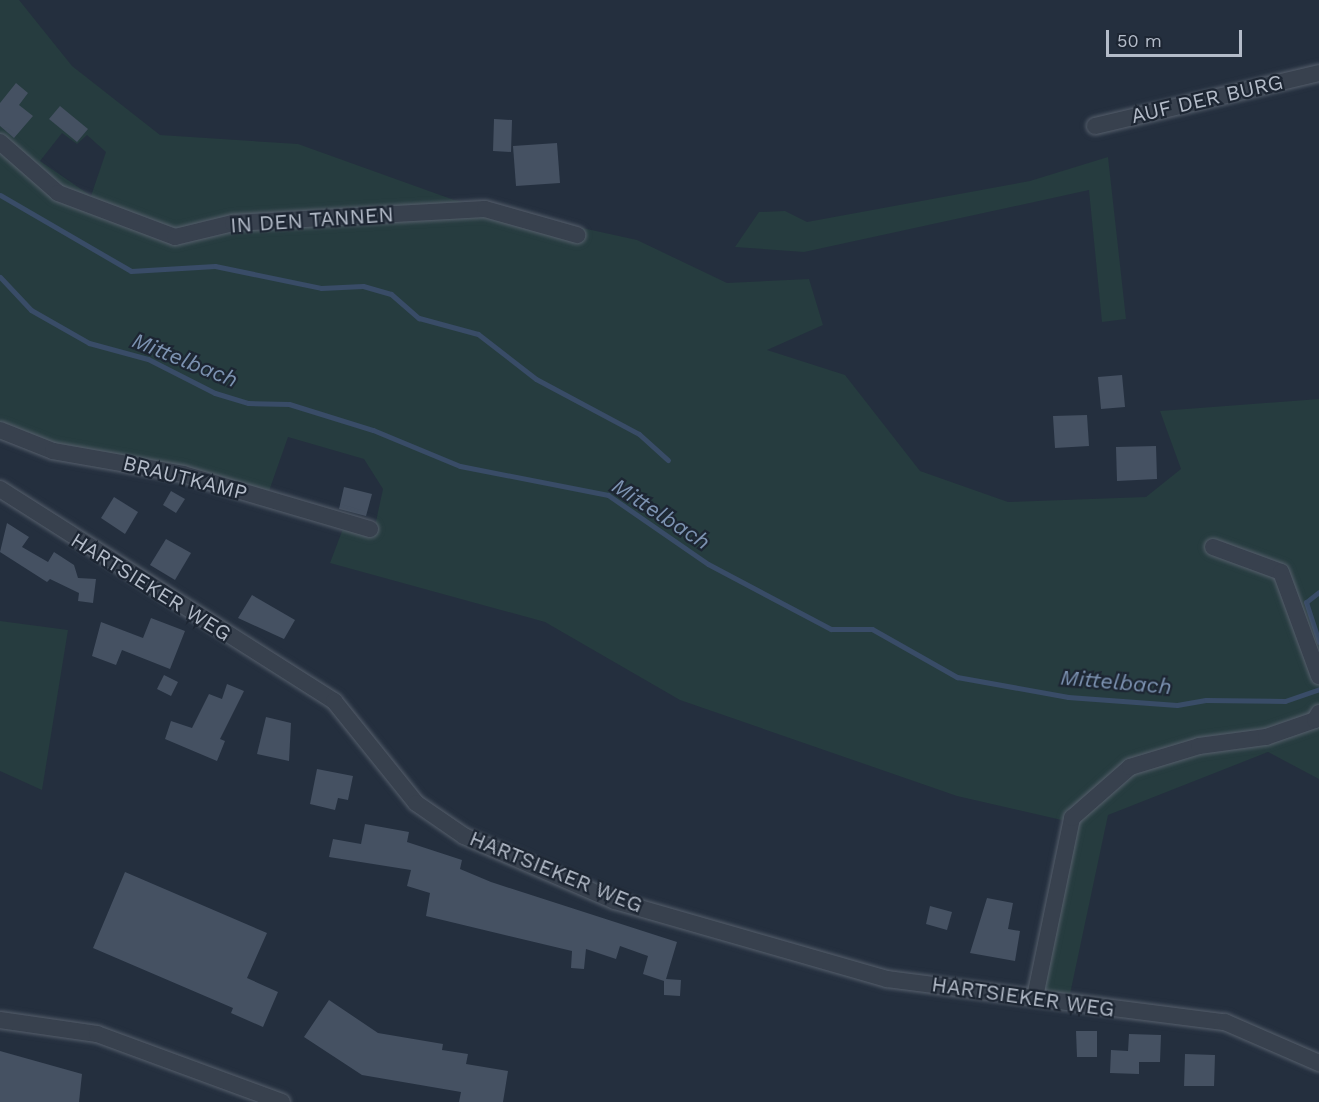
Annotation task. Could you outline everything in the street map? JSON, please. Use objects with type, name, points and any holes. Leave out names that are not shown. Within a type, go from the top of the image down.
[{"type":"street","name":"AUF DER BURG","points":[[1095,126],[1319,73]]},
{"type":"street","name":"IN DEN TANNEN","points":[[0,142],[58,193],[175,237],[233,223],[485,209],[577,236]]},
{"type":"street","name":"BRAUTKAMP","points":[[0,430],[53,451],[183,474],[370,529]]},
{"type":"street","name":"HARTSIEKER WEG","points":[[0,489],[334,701],[416,803],[464,836],[615,901],[887,979],[1225,1022],[1319,1063]]},
{"type":"street","points":[[1212,547],[1281,572],[1319,676]]},
{"type":"street","points":[[1035,997],[1072,818],[1130,767],[1199,746],[1266,737],[1315,720],[1319,712]]},
{"type":"street","points":[[0,1020],[97,1034],[282,1102]]},
{"type":"green space","points":[[0,0],[19,0],[72,66],[160,135],[298,144],[454,200],[637,240],[727,283],[809,279],[823,325],[767,350],[845,375],[920,471],[1008,502],[1146,497],[1181,469],[1160,411],[1319,399],[1319,779],[1268,752],[1108,815],[1070,994],[1041,991],[1066,821],[957,796],[680,700],[545,622],[330,563],[344,526],[373,535],[383,489],[364,459],[288,437],[269,491],[53,444],[0,424]],"holes":[[[62,133],[77,144],[87,135],[106,152],[91,196],[40,161]]]},
{"type":"green space","points":[[1108,157],[1126,319],[1102,322],[1089,190],[804,252],[735,247],[759,212],[785,211],[807,222],[1030,181]]},
{"type":"green space","points":[[0,621],[68,630],[42,790],[0,771]]},
{"type":"building","points":[[16,83],[28,93],[19,105],[33,116],[14,138],[0,126],[0,103]]},
{"type":"building","points":[[60,106],[88,129],[77,142],[49,119]]},
{"type":"building","points":[[494,119],[512,120],[511,152],[493,151]]},
{"type":"building","points":[[557,143],[560,183],[516,186],[513,146]]},
{"type":"building","points":[[1122,375],[1125,407],[1101,409],[1098,377]]},
{"type":"building","points":[[1087,415],[1089,446],[1055,448],[1053,416]]},
{"type":"building","points":[[1156,446],[1157,479],[1117,481],[1116,447]]},
{"type":"building","points":[[344,487],[372,494],[366,516],[339,509]]},
{"type":"building","points":[[171,491],[185,499],[176,513],[163,505]]},
{"type":"building","points":[[114,497],[138,512],[125,534],[101,518]]},
{"type":"building","points":[[7,523],[29,537],[22,547],[48,562],[54,552],[74,565],[78,578],[96,579],[93,603],[78,601],[79,593],[50,579],[47,582],[0,552]]},
{"type":"building","points":[[166,539],[191,553],[175,580],[150,565]]},
{"type":"building","points":[[252,595],[295,620],[284,639],[238,618]]},
{"type":"building","points":[[151,618],[185,631],[170,669],[122,650],[116,665],[92,656],[101,622],[143,638]]},
{"type":"building","points":[[164,675],[178,682],[171,696],[157,689]]},
{"type":"building","points":[[227,684],[244,691],[220,739],[225,741],[217,761],[165,739],[171,721],[192,728],[209,694],[222,699]]},
{"type":"building","points":[[266,717],[291,723],[289,761],[257,754]]},
{"type":"building","points":[[317,769],[353,776],[348,800],[338,798],[335,810],[310,804]]},
{"type":"building","points":[[365,824],[409,832],[407,842],[462,860],[460,869],[491,882],[677,942],[666,979],[681,980],[680,996],[664,995],[664,981],[643,974],[648,956],[620,946],[616,959],[586,949],[584,969],[571,968],[572,951],[426,916],[430,893],[407,886],[411,870],[329,857],[333,839],[361,844]]},
{"type":"building","points":[[125,872],[267,933],[247,978],[278,992],[263,1027],[231,1013],[233,1008],[93,948]]},
{"type":"building","points":[[987,898],[1013,903],[1008,929],[1020,931],[1015,961],[970,953]]},
{"type":"building","points":[[930,906],[952,912],[947,930],[926,924]]},
{"type":"building","points":[[329,1000],[378,1033],[443,1044],[442,1050],[468,1054],[466,1064],[508,1071],[503,1102],[459,1102],[461,1092],[362,1075],[304,1037]]},
{"type":"building","points":[[1076,1031],[1097,1031],[1097,1057],[1077,1057]]},
{"type":"building","points":[[1129,1034],[1161,1035],[1160,1062],[1139,1062],[1139,1074],[1110,1073],[1111,1050],[1128,1051]]},
{"type":"building","points":[[0,1051],[82,1074],[79,1102],[0,1102]]},
{"type":"building","points":[[1185,1054],[1215,1055],[1214,1086],[1184,1086]]},
{"type":"waterway","points":[[0,195],[131,271],[215,266],[321,288],[363,286],[391,294],[419,318],[478,334],[536,379],[639,434],[668,460]]},
{"type":"waterway","name":"Mittelbach","points":[[0,277],[31,310],[89,343],[148,359],[215,393],[248,403],[289,404],[373,430],[460,466],[608,495],[708,564],[831,629],[872,629],[957,677],[1068,697],[1177,705],[1206,700],[1285,701],[1319,689]]},
{"type":"waterway","points":[[1319,592],[1306,602],[1319,642]]}]
